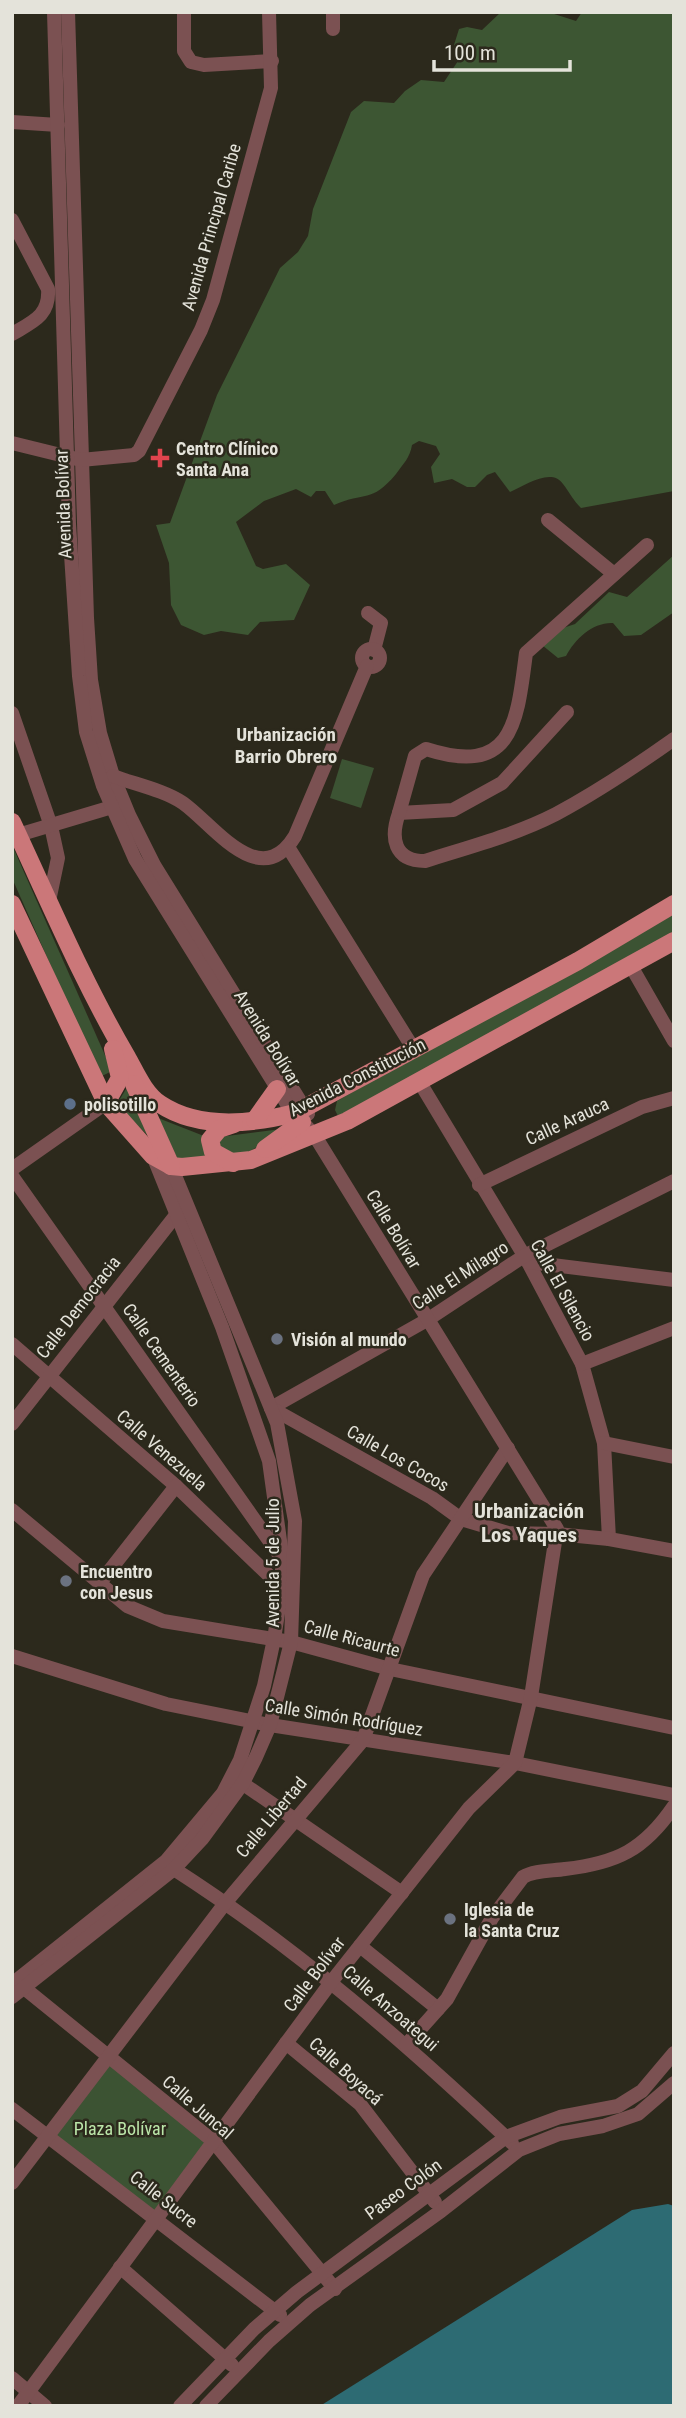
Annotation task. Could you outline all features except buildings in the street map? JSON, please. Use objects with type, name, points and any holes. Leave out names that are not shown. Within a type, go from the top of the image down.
[{"type":"main road","name":"Avenida Constitución","points":[[15,829],[105,1021],[149,1095],[161,1104],[203,1121],[304,1120],[419,1081],[674,941]]},
{"type":"main road","points":[[12,904],[106,1103],[153,1156],[171,1166]]},
{"type":"main road","name":"Avenida Constitución","points":[[171,1166],[243,1162],[413,1048],[578,961],[674,904]]},
{"type":"main road","points":[[105,1021],[120,1078],[106,1103]]},
{"type":"main road","points":[[105,1021],[171,1166]]},
{"type":"main road","points":[[243,1162],[214,1152],[210,1140],[219,1129],[251,1120],[277,1089]]},
{"type":"street","name":"Avenida Bolívar","points":[[54,12],[75,458],[91,680],[113,776],[154,866],[304,1120]]},
{"type":"street","name":"Avenida Bolívar","points":[[68,12],[75,458],[69,524],[86,732],[112,807],[135,859],[277,1089],[304,1120]]},
{"type":"street","points":[[184,12],[184,51],[191,62],[204,65],[272,61]]},
{"type":"street","name":"Avenida Principal Caribe","points":[[75,458],[134,455],[139,452],[201,330],[213,300],[271,88],[269,12]]},
{"type":"street","points":[[333,12],[333,29]]},
{"type":"street","points":[[12,122],[58,125]]},
{"type":"street","points":[[12,220],[48,289],[48,301],[40,318],[12,334]]},
{"type":"street","points":[[12,443],[75,458]]},
{"type":"street","points":[[548,520],[614,574]]},
{"type":"street","points":[[647,545],[526,653],[518,710],[506,736],[495,748],[480,757],[464,759],[426,749],[419,751],[394,826],[394,845],[405,858],[425,861],[514,832],[556,814],[635,767],[674,739]]},
{"type":"street","points":[[113,776],[181,801],[248,856],[263,859],[275,856],[288,847],[335,746],[367,666],[375,666],[379,662],[378,653],[374,650],[381,623],[368,613]]},
{"type":"street","points":[[399,813],[453,810],[502,783],[567,712]]},
{"type":"street","points":[[12,713],[51,826],[58,858],[49,901]]},
{"type":"street","points":[[15,829],[51,826],[112,807]]},
{"type":"street","points":[[288,847],[413,1048]]},
{"type":"street","points":[[631,966],[674,1041]]},
{"type":"street","name":"Calle El Silencio","points":[[419,1081],[479,1185],[526,1259],[582,1364],[604,1443],[609,1539]]},
{"type":"street","name":"Calle Arauca","points":[[479,1185],[642,1107],[674,1098]]},
{"type":"street","points":[[12,1169],[106,1103]]},
{"type":"street","name":"Calle Bolívar","points":[[304,1120],[556,1524],[557,1534]]},
{"type":"street","name":"Avenida 5 de Julio","points":[[16,1983],[174,1869],[202,1839],[270,1725],[290,1642],[286,1555],[269,1461],[218,1315],[153,1156]]},
{"type":"street","name":"Avenida 5 de Julio","points":[[12,1997],[16,1983],[166,1861],[237,1779],[274,1639],[286,1555],[291,1488],[271,1408],[171,1166]]},
{"type":"street","name":"Calle Cementerio","points":[[12,1176],[286,1555]]},
{"type":"street","name":"Calle El Milagro","points":[[271,1408],[427,1320],[526,1259],[674,1181]]},
{"type":"street","name":"Calle Democracia","points":[[12,1424],[103,1304],[176,1215]]},
{"type":"street","points":[[526,1259],[674,1280]]},
{"type":"street","points":[[582,1364],[674,1328]]},
{"type":"street","name":"Calle Venezuela","points":[[12,1344],[176,1486],[282,1588]]},
{"type":"street","points":[[261,1437],[271,1408]]},
{"type":"street","name":"Calle Los Cocos","points":[[271,1408],[432,1498],[461,1520],[508,1533],[609,1539],[674,1551]]},
{"type":"street","points":[[604,1443],[674,1457]]},
{"type":"street","name":"Calle Libertad","points":[[12,2183],[106,2055],[226,1902],[363,1740],[423,1575],[508,1448]]},
{"type":"street","points":[[99,1584],[176,1486]]},
{"type":"street","name":"Calle Ricaurte","points":[[12,1510],[127,1606],[163,1621],[290,1642],[390,1669],[674,1728]]},
{"type":"street","points":[[515,1763],[531,1698],[557,1534]]},
{"type":"street","points":[[260,1567],[286,1555]]},
{"type":"street","name":"Calle Simón Rodríguez","points":[[12,1656],[166,1704],[270,1725],[515,1763],[674,1795]]},
{"type":"street","name":"Calle Bolívar","points":[[18,2406],[332,1981],[469,1808],[515,1763]]},
{"type":"street","points":[[237,1779],[402,1893]]},
{"type":"street","points":[[406,2045],[447,1999],[492,1918],[523,1877],[596,1866],[626,1856],[660,1825],[674,1806]]},
{"type":"street","name":"Calle Anzoategui","points":[[174,1869],[226,1902],[332,1981],[406,2045],[519,2150]]},
{"type":"street","points":[[360,1946],[438,2008]]},
{"type":"street","name":"Calle Juncal","points":[[16,1983],[213,2141],[335,2289]]},
{"type":"street","name":"Calle Boyacá","points":[[286,2043],[360,2104],[441,2211]]},
{"type":"street","name":"Paseo Colón","points":[[180,2406],[276,2310],[323,2272],[506,2137],[560,2117],[618,2106],[642,2091],[674,2053]]},
{"type":"street","points":[[206,2406],[288,2324],[519,2150],[559,2134],[603,2126],[638,2115],[674,2083]]},
{"type":"street","name":"Calle Sucre","points":[[12,2109],[276,2310],[288,2324]]},
{"type":"street","points":[[120,2267],[241,2373]]},
{"type":"street","points":[[12,2378],[46,2406]]},
{"type":"green space","points":[[501,12],[548,12],[576,21],[582,12],[674,12],[674,491],[581,508],[563,484],[552,477],[538,479],[510,492],[495,472],[487,475],[475,487],[467,487],[452,479],[434,483],[431,467],[440,454],[436,446],[419,441],[412,445],[408,457],[396,474],[374,493],[334,505],[325,491],[316,491],[311,497],[296,489],[264,501],[236,522],[256,566],[263,569],[286,564],[310,585],[294,620],[260,622],[248,635],[221,631],[204,635],[181,625],[171,605],[169,563],[156,525],[170,523],[217,395],[280,268],[298,252],[308,236],[313,209],[351,112],[364,101],[394,103],[421,80],[444,82],[458,61],[454,45],[459,29],[467,27],[482,30]]},
{"type":"green space","points":[[674,555],[674,612],[641,635],[624,636],[613,623],[606,623],[585,633],[566,656],[558,658],[542,645],[554,631],[575,624],[609,592],[627,597]]},
{"type":"green space","points":[[342,759],[374,768],[361,808],[330,798]]},
{"type":"green space","points":[[12,845],[112,1071],[100,1077],[12,878]]},
{"type":"green space","points":[[674,911],[674,934],[530,1016],[338,1116],[335,1110],[337,1101]]},
{"type":"green space","points":[[129,1084],[152,1140],[117,1104]]},
{"type":"green space","points":[[158,1118],[204,1136],[207,1158],[181,1166]]},
{"type":"green space","points":[[289,1128],[245,1154],[221,1154],[219,1137]]},
{"type":"green space","name":"Plaza Bolívar","points":[[107,2058],[210,2141],[155,2214],[51,2134]]},
{"type":"water","points":[[668,2204],[674,2206],[674,2406],[320,2406],[632,2210]]},
{"type":"place","name":"Centro Clínico Santa Ana","points":[[160,458]]},
{"type":"place","name":"polisotillo","points":[[70,1104]]},
{"type":"place","name":"Visión al mundo","points":[[277,1339]]},
{"type":"place","name":"Encuentro con Jesus","points":[[66,1581]]},
{"type":"place","name":"Iglesia de la Santa Cruz","points":[[450,1919]]},
{"type":"district","name":"Urbanización Barrio Obrero","points":[[286,745]]},
{"type":"district","name":"Urbanización Los Yaques","points":[[529,1523]]}]
